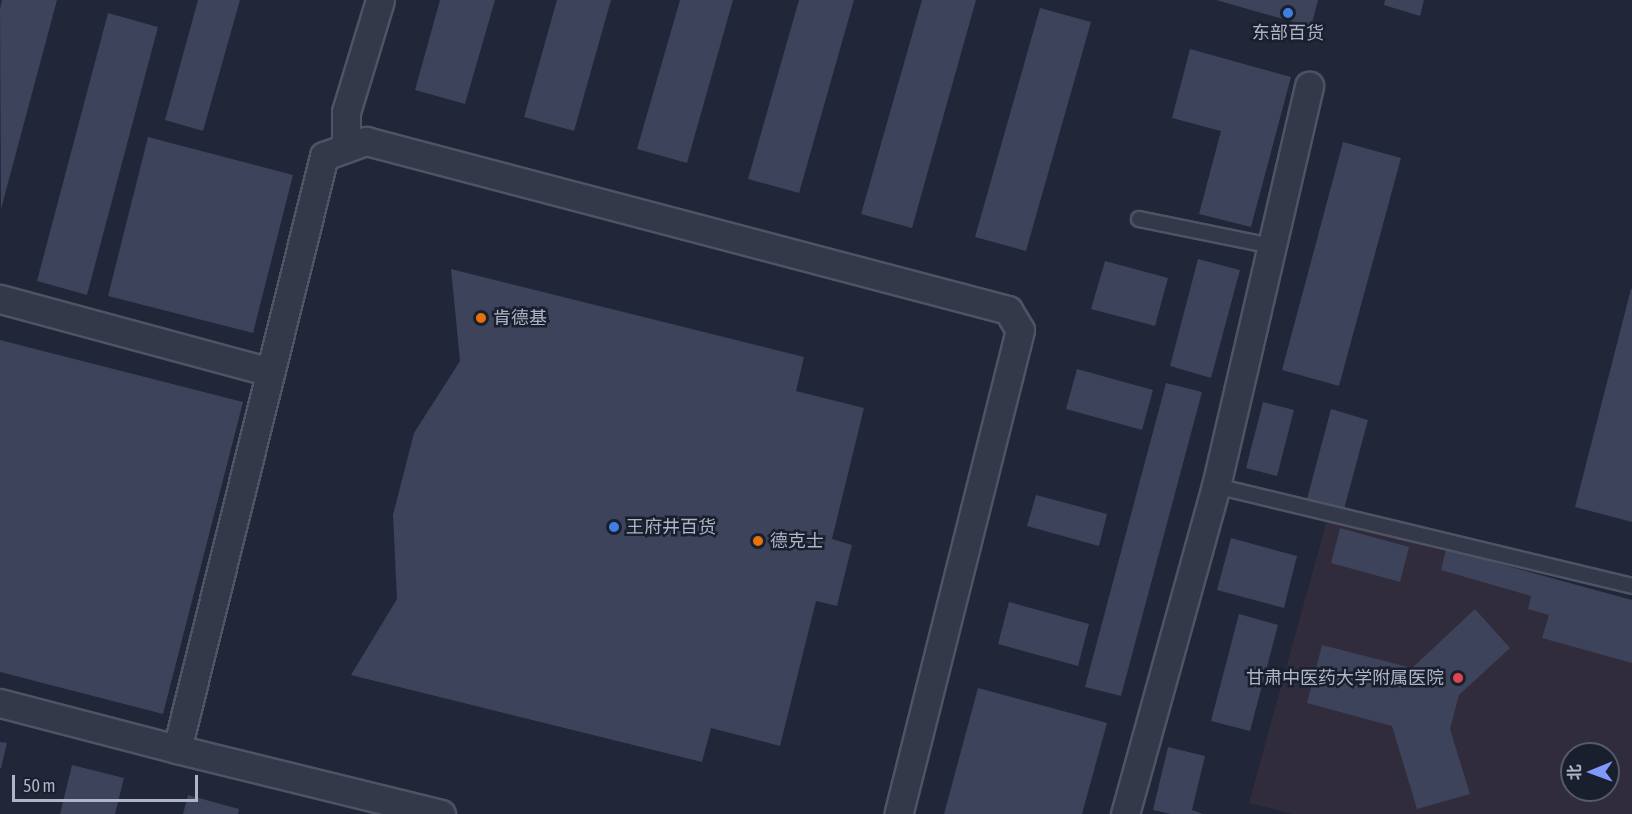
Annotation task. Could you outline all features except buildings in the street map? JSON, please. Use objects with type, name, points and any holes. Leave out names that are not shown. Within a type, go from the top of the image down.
[{"type":"street","points":[[346,148],[346,112],[380,0]]},
{"type":"street","points":[[1125,814],[1216,486],[1309,86]]},
{"type":"street","points":[[177,749],[324,156],[366,141],[1008,310],[1020,330],[898,814]]},
{"type":"street","points":[[0,299],[270,372]]},
{"type":"street","points":[[0,703],[441,814]]},
{"type":"lane","points":[[1139,219],[1272,246]]},
{"type":"lane","points":[[1216,486],[1632,586]]},
{"type":"shaded area","name":"甘肃中医药大学附属医院","points":[[1327,520],[1632,601],[1632,814],[1293,814],[1249,803]]},
{"type":"place","name":"东部百货","points":[[1288,13]]},
{"type":"place","name":"肯德基","points":[[481,318]]},
{"type":"place","name":"王府井百货","points":[[614,527]]},
{"type":"place","name":"德克士","points":[[758,541]]},
{"type":"place","name":"甘肃中医药大学附属医院","points":[[1458,678]]}]
